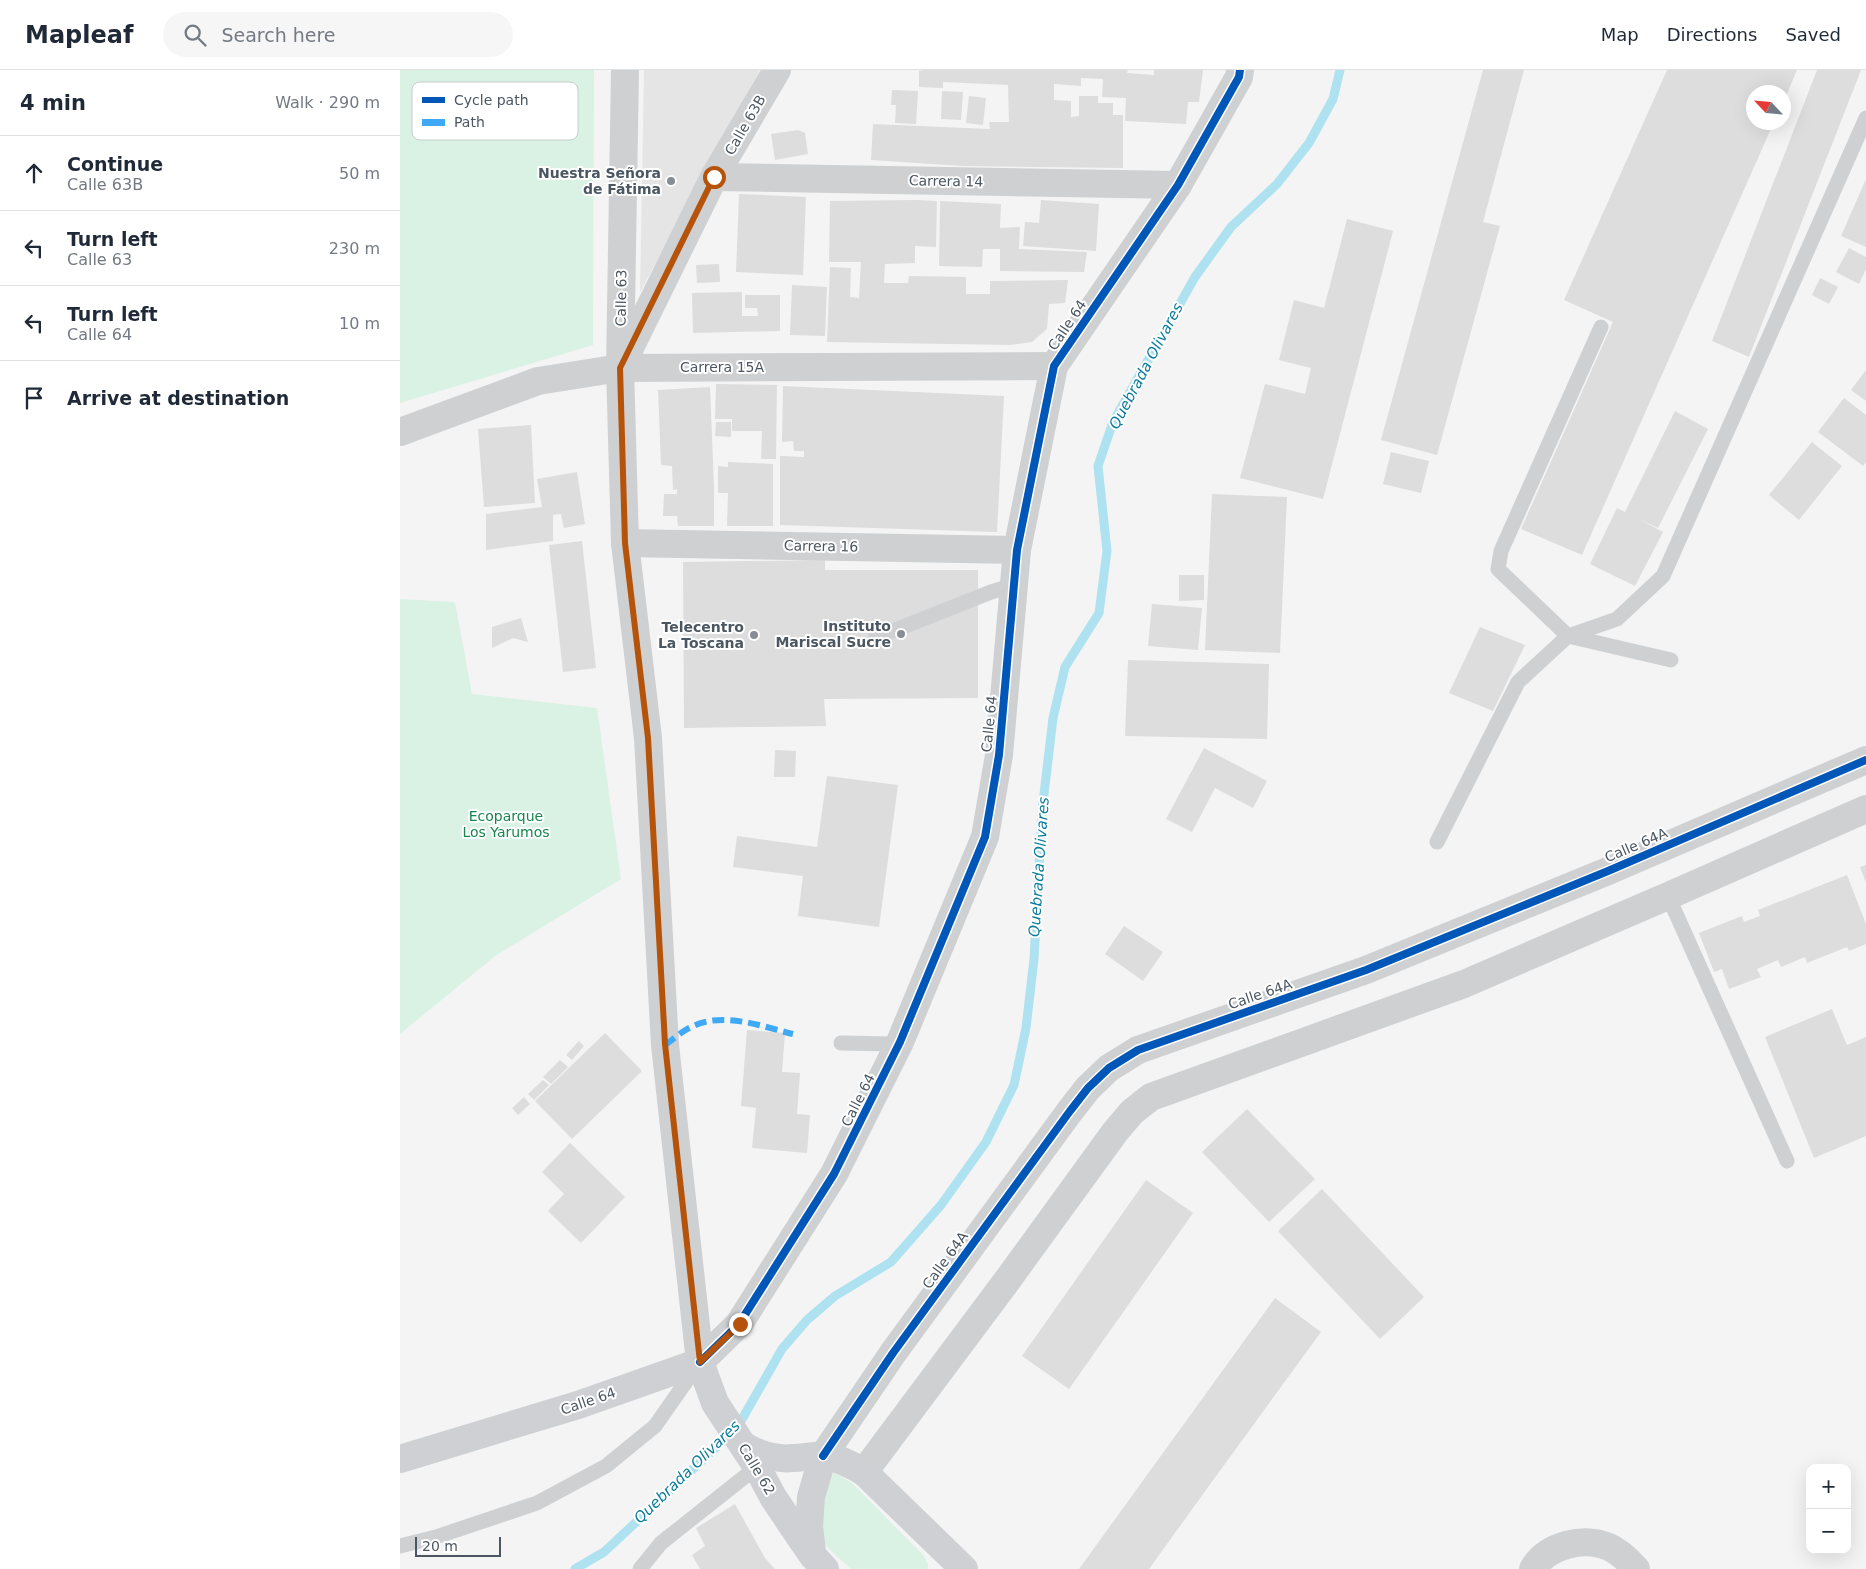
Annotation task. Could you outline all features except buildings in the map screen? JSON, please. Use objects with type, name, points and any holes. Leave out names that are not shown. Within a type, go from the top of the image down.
[{"type":"main road","name":"Calle 62","points":[[700,1362],[715,1403],[748,1452],[773,1497],[819,1562]]},
{"type":"main road","name":"Calle 64","points":[[400,1459],[578,1405],[700,1362]]},
{"type":"main road","points":[[748,1452],[773,1458],[791,1459],[823,1456],[844,1461],[864,1472],[945,1560],[964,1569]]},
{"type":"main road","points":[[819,1562],[808,1526],[811,1497],[823,1456]]},
{"type":"street","name":"Calle 63","points":[[625,70],[620,368],[625,543],[648,738],[665,1044],[700,1362]]},
{"type":"street","name":"Calle 63B","points":[[620,368],[714,177],[777,70]]},
{"type":"street","name":"Calle 64","points":[[700,1362],[740,1324],[834,1174],[900,1042],[985,837],[999,755],[1017,550],[1054,366],[1178,184],[1239,77],[1240,70]]},
{"type":"street","name":"Carrera 14","points":[[714,177],[1178,184]]},
{"type":"street","name":"Carrera 15A","points":[[400,432],[538,381],[620,368],[1054,366]]},
{"type":"street","name":"Carrera 16","points":[[625,543],[1017,550]]},
{"type":"street","name":"Calle 64A","points":[[823,1456],[893,1353],[1052,1136],[1088,1088],[1109,1068],[1138,1050],[1393,959],[1608,871],[1866,760]]},
{"type":"street","points":[[864,1472],[1115,1132],[1132,1112],[1151,1097],[1464,984],[1866,809]]},
{"type":"street","points":[[1532,1569],[1549,1553],[1568,1544],[1588,1542],[1608,1547],[1625,1557],[1636,1569]]},
{"type":"lane","points":[[1437,842],[1518,682],[1568,636],[1617,619],[1663,576],[1866,118]]},
{"type":"lane","points":[[1601,327],[1501,551],[1498,569],[1568,636],[1671,660]]},
{"type":"lane","points":[[875,638],[991,592],[1014,585]]},
{"type":"lane","points":[[1668,896],[1787,1161]]},
{"type":"lane","points":[[841,1043],[892,1044],[900,1042]]},
{"type":"lane","points":[[400,1546],[436,1537],[537,1503],[606,1466],[655,1426],[700,1362]]},
{"type":"lane","points":[[640,1569],[661,1543],[748,1452]]},
{"type":"shaded area","name":"Nuestra Señora de Fátima","points":[[644,70],[760,70],[640,292]]},
{"type":"green space","points":[[400,70],[594,70],[593,345],[400,403]]},
{"type":"green space","name":"Ecoparque Los Yarumos","points":[[400,599],[455,602],[472,694],[597,708],[621,879],[495,956],[400,1034]]},
{"type":"green space","points":[[834,1472],[852,1483],[924,1556],[928,1569],[851,1569],[833,1553],[819,1538],[823,1504]]},
{"type":"waterway","name":"Quebrada Olivares","points":[[575,1569],[604,1552],[737,1428],[782,1349],[807,1320],[835,1296],[891,1262],[941,1205],[986,1142],[1014,1085],[1026,1028],[1034,959],[1042,811],[1053,718],[1065,667],[1099,613],[1107,551],[1098,466],[1113,422],[1195,277],[1231,227],[1277,184],[1309,143],[1333,99],[1340,70]]},
{"type":"marked path","points":[[665,1045],[691,1027],[703,1022],[716,1020],[742,1021],[793,1034]]},
{"type":"cycle path","points":[[700,1362],[739,1324],[834,1174],[900,1042],[985,837],[999,755],[1017,550],[1054,366],[1178,185],[1239,77],[1240,70]]},
{"type":"cycle path","points":[[823,1456],[893,1353],[1070,1111],[1088,1088],[1109,1068],[1138,1050],[1366,970],[1608,871],[1866,760]]},
{"type":"place","name":"Nuestra Señora de Fátima","points":[[671,181]]},
{"type":"place","name":"Instituto Mariscal Sucre","points":[[901,634]]},
{"type":"place","name":"Telecentro La Toscana","points":[[754,635]]},
{"type":"route","points":[[714,177],[620,368],[625,543],[648,738],[665,1044],[700,1362],[740,1324]]}]
